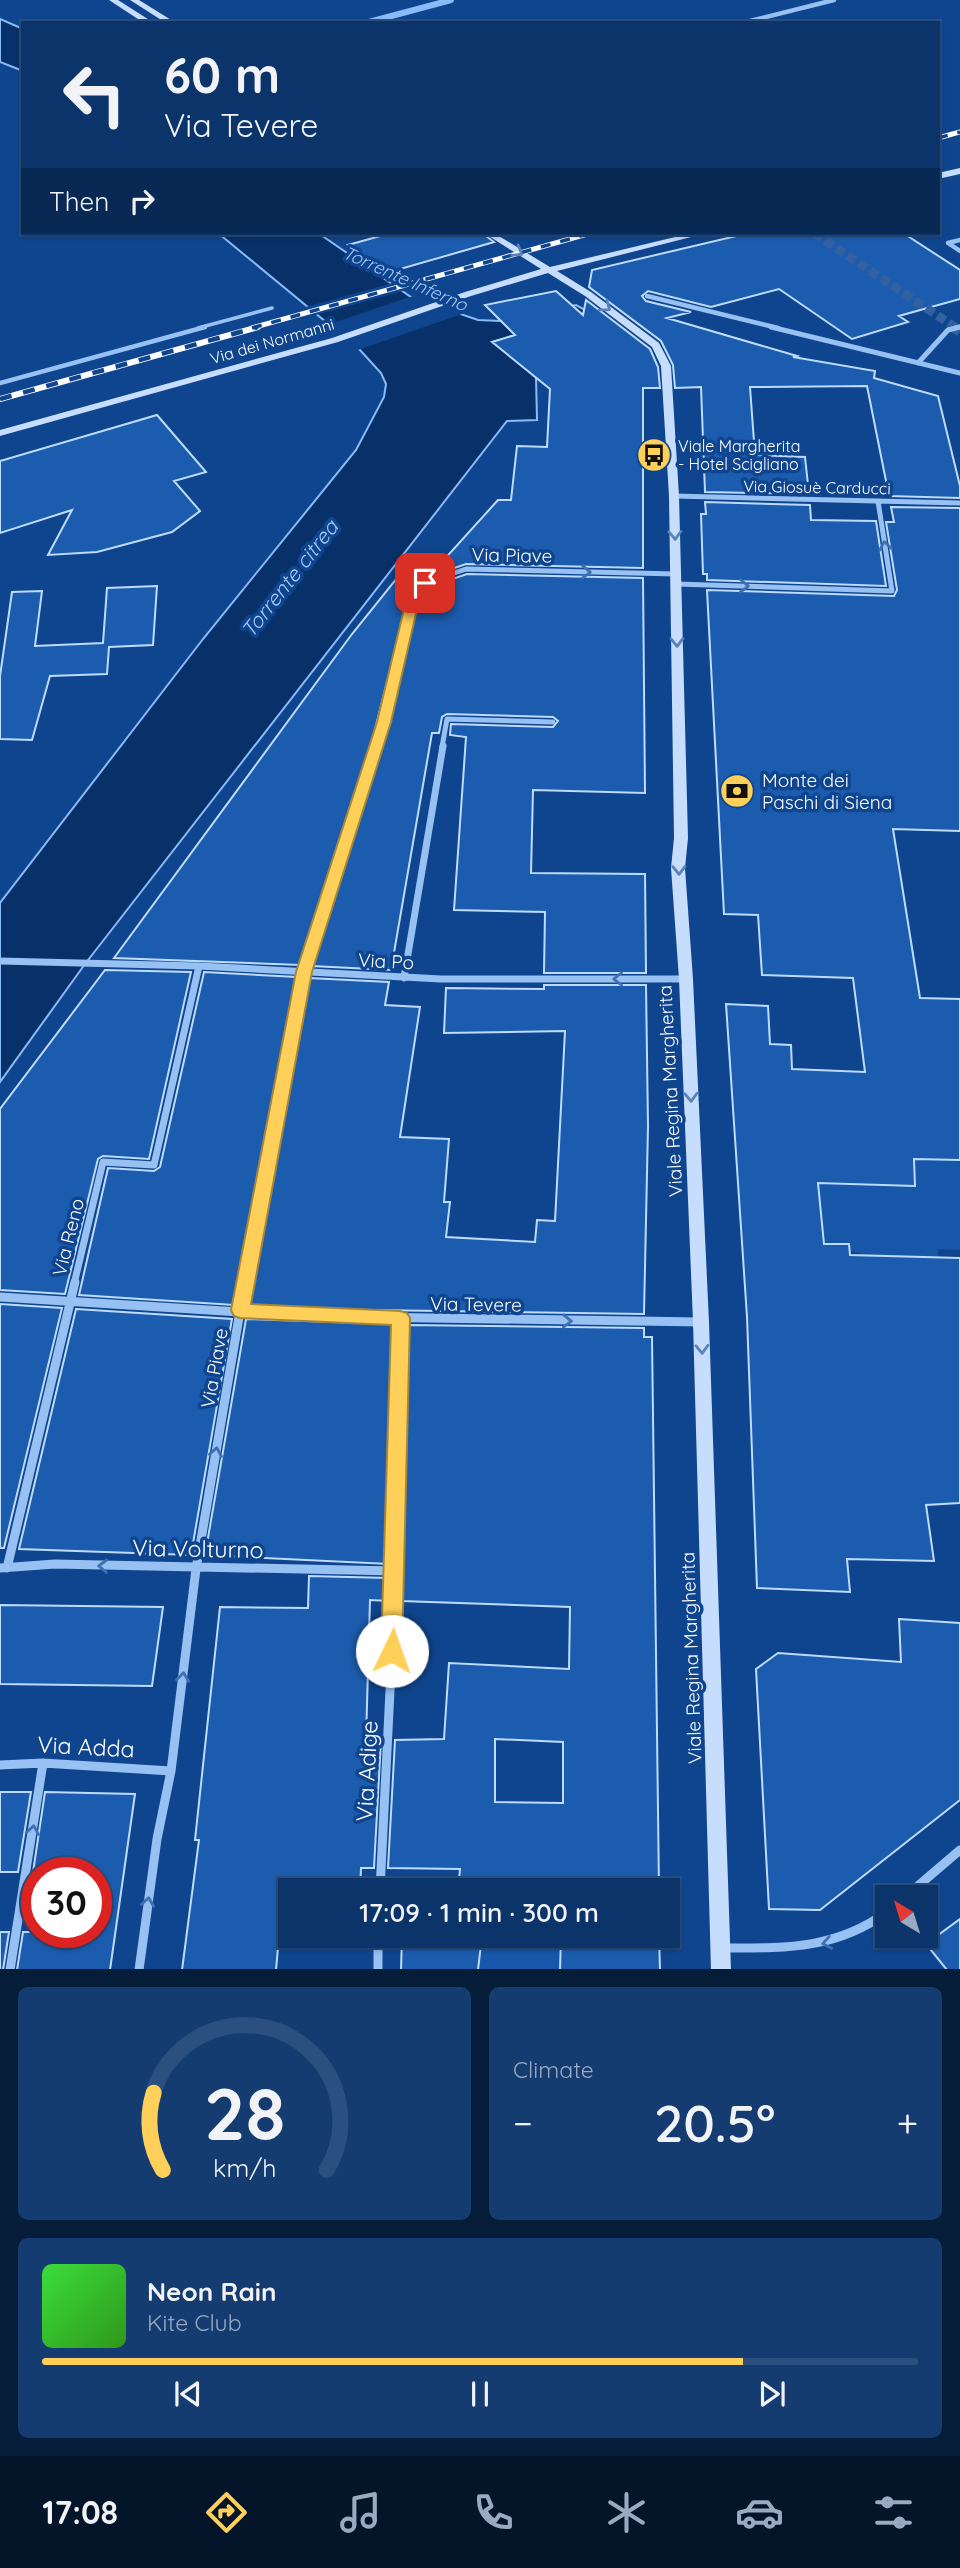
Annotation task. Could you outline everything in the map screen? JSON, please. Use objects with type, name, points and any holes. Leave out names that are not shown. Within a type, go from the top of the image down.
[{"type":"main road","points":[[113,0],[147,21]]},
{"type":"main road","points":[[124,0],[158,21]]},
{"type":"main road","points":[[134,0],[169,21]]},
{"type":"main road","points":[[940,176],[960,171]]},
{"type":"main road","name":"Viale Regina Margherita","points":[[491,235],[588,294],[643,335],[656,345],[666,366],[676,579],[681,838],[678,868],[686,979],[701,1322],[722,1969]]},
{"type":"main road","name":"Via dei Normanni","points":[[0,433],[335,340],[468,294],[549,270],[694,235]]},
{"type":"street","points":[[750,21],[834,0]]},
{"type":"street","points":[[960,240],[948,243],[960,251]]},
{"type":"street","points":[[647,296],[960,373]]},
{"type":"street","points":[[918,363],[948,330],[960,327]]},
{"type":"street","name":"Via Giosuè Carducci","points":[[674,496],[960,503]]},
{"type":"street","name":"Via Piave","points":[[139,1969],[157,1839],[171,1771],[196,1569],[240,1310],[304,972],[384,722],[411,609],[425,583],[466,569],[892,590],[878,501]]},
{"type":"street","points":[[404,978],[447,719],[553,722]]},
{"type":"street","name":"Via Po","points":[[0,961],[199,966],[404,978],[686,979]]},
{"type":"street","name":"Via Reno","points":[[4,1568],[103,1162],[154,1165],[199,966]]},
{"type":"street","name":"Via Tevere","points":[[0,1297],[400,1318],[701,1322]]},
{"type":"street","name":"Via Adige","points":[[381,1878],[396,1571],[400,1318]]},
{"type":"street","name":"Via Volturno","points":[[4,1568],[55,1564],[196,1569],[396,1571]]},
{"type":"street","points":[[10,1969],[43,1763]]},
{"type":"street","name":"Via Adda","points":[[0,1765],[43,1763],[171,1771]]},
{"type":"street","points":[[919,1885],[960,1850]]},
{"type":"street","points":[[721,1948],[796,1949],[841,1940],[875,1921]]},
{"type":"street","points":[[378,1948],[378,1969]]},
{"type":"lane","points":[[0,383],[272,308]]},
{"type":"shaded area","points":[[914,1159],[960,1160],[960,1250],[938,1249],[938,1257],[867,1255],[824,1244],[820,1207],[810,1193],[809,1183],[915,1186]]},
{"type":"shaded area","points":[[481,1948],[561,1948],[560,1969],[478,1969]]},
{"type":"water","points":[[0,19],[21,28],[21,70],[0,62]]},
{"type":"water","name":"Torrente citrea","points":[[220,235],[321,235],[411,297],[478,320],[501,321],[576,305],[589,312],[493,342],[536,377],[537,420],[507,421],[85,964],[0,1082],[0,903],[203,639],[356,450],[384,397],[386,384],[381,373],[360,350]]},
{"type":"pier","points":[[396,282],[407,290],[312,316],[302,308]]},
{"type":"pier","points":[[416,295],[465,313],[355,351],[324,326]]},
{"type":"building","points":[[384,235],[485,235],[494,242],[383,274],[348,245]]},
{"type":"building","points":[[741,235],[906,235],[960,270],[960,299],[899,316],[908,322],[852,339],[779,289],[711,307],[648,291],[642,296],[646,301],[691,312],[667,318],[797,356],[793,357],[875,371],[874,378],[938,396],[960,486],[960,498],[889,496],[867,386],[750,387],[755,455],[805,457],[809,494],[705,492],[701,387],[675,388],[673,365],[661,341],[589,287],[592,270]]},
{"type":"building","points":[[556,291],[583,315],[586,300],[650,349],[658,367],[660,388],[643,388],[643,568],[466,564],[422,579],[406,608],[372,741],[300,965],[114,958],[352,634],[413,558],[442,562],[498,500],[511,500],[517,446],[547,447],[550,389],[492,342],[515,335],[485,305]]},
{"type":"building","points":[[157,415],[206,472],[174,481],[200,511],[172,532],[97,552],[48,555],[72,510],[0,533],[0,461]]},
{"type":"building","points":[[705,502],[810,505],[811,520],[876,521],[886,586],[707,580],[707,574],[703,574],[701,514],[706,514]]},
{"type":"building","points":[[891,507],[960,508],[960,831],[893,829],[920,998],[960,999],[960,1160],[914,1159],[915,1186],[818,1183],[824,1244],[849,1244],[850,1255],[960,1258],[960,1503],[926,1505],[934,1561],[847,1559],[850,1592],[757,1588],[747,1317],[726,1004],[768,1006],[770,1044],[791,1045],[792,1069],[865,1072],[853,978],[762,975],[758,915],[724,914],[707,590],[894,596],[897,590],[886,522],[894,522]]},
{"type":"building","points":[[467,574],[643,578],[645,793],[533,790],[531,873],[645,874],[646,973],[544,973],[545,912],[454,910],[466,737],[450,735],[451,724],[553,727],[558,721],[553,717],[447,714],[442,717],[439,733],[432,733],[391,970],[312,966],[382,748],[416,611],[429,587]]},
{"type":"building","points":[[157,586],[153,645],[109,647],[107,674],[50,676],[32,740],[0,739],[0,676],[12,592],[42,591],[35,646],[103,643],[107,588]]},
{"type":"building","points":[[105,970],[191,972],[149,1159],[103,1156],[98,1159],[65,1294],[0,1290],[0,1109]]},
{"type":"building","points":[[204,972],[297,977],[234,1305],[79,1295],[108,1168],[154,1171],[160,1167]]},
{"type":"building","points":[[309,978],[389,982],[385,1005],[420,1007],[400,1137],[449,1139],[444,1202],[450,1202],[446,1237],[535,1242],[537,1220],[555,1221],[565,1031],[444,1033],[446,988],[544,989],[544,985],[646,985],[648,1126],[644,1314],[248,1306]]},
{"type":"building","points":[[0,1304],[62,1308],[4,1548],[0,1548]]},
{"type":"building","points":[[76,1309],[232,1319],[191,1555],[19,1549]]},
{"type":"building","points":[[246,1319],[393,1324],[389,1564],[205,1555]]},
{"type":"building","points":[[407,1325],[644,1328],[644,1337],[652,1337],[659,1878],[459,1878],[460,1869],[388,1868],[395,1740],[444,1739],[449,1663],[569,1669],[570,1607],[401,1601]],"holes":[[[495,1739],[563,1742],[563,1803],[495,1802]]]},
{"type":"building","points":[[309,1576],[389,1578],[388,1601],[370,1600],[366,1740],[381,1740],[374,1868],[361,1868],[361,1878],[278,1878],[276,1969],[182,1969],[199,1840],[195,1840],[220,1607],[308,1608]]},
{"type":"building","points":[[0,1605],[163,1607],[152,1686],[0,1684]]},
{"type":"building","points":[[899,1619],[960,1623],[960,1800],[820,1910],[769,1909],[756,1669],[778,1653],[901,1662]]},
{"type":"building","points":[[0,1792],[31,1792],[18,1872],[0,1872]]},
{"type":"building","points":[[45,1792],[135,1794],[110,1969],[17,1969],[21,1945],[21,1948],[112,1948],[112,1857],[35,1857]]},
{"type":"building","points":[[960,1919],[960,1969],[946,1969],[929,1948],[938,1948],[938,1935]]},
{"type":"building","points":[[0,1932],[9,1932],[3,1969],[0,1969]]},
{"type":"building","points":[[402,1948],[481,1948],[478,1969],[401,1969]]},
{"type":"building","points":[[561,1948],[659,1948],[660,1969],[560,1969]]},
{"type":"waterway","points":[[373,21],[451,0]]},
{"type":"tunnel","points":[[817,235],[956,328]]},
{"type":"tunnel","points":[[953,327],[960,331]]},
{"type":"railway","points":[[940,137],[960,132]]},
{"type":"railway","points":[[252,328],[584,235]]},
{"type":"railway","points":[[0,399],[258,327]]},
{"type":"place","name":"Viale Margherita - Hotel Scigliano","points":[[654,455]]},
{"type":"place","name":"Monte dei Paschi di Siena","points":[[737,791]]},
{"type":"route","points":[[392,1651],[400,1318],[240,1310],[304,972],[384,722],[411,609],[425,583]]},
{"type":"water label","name":"Torrente Inferno","points":[[405,279]]}]
